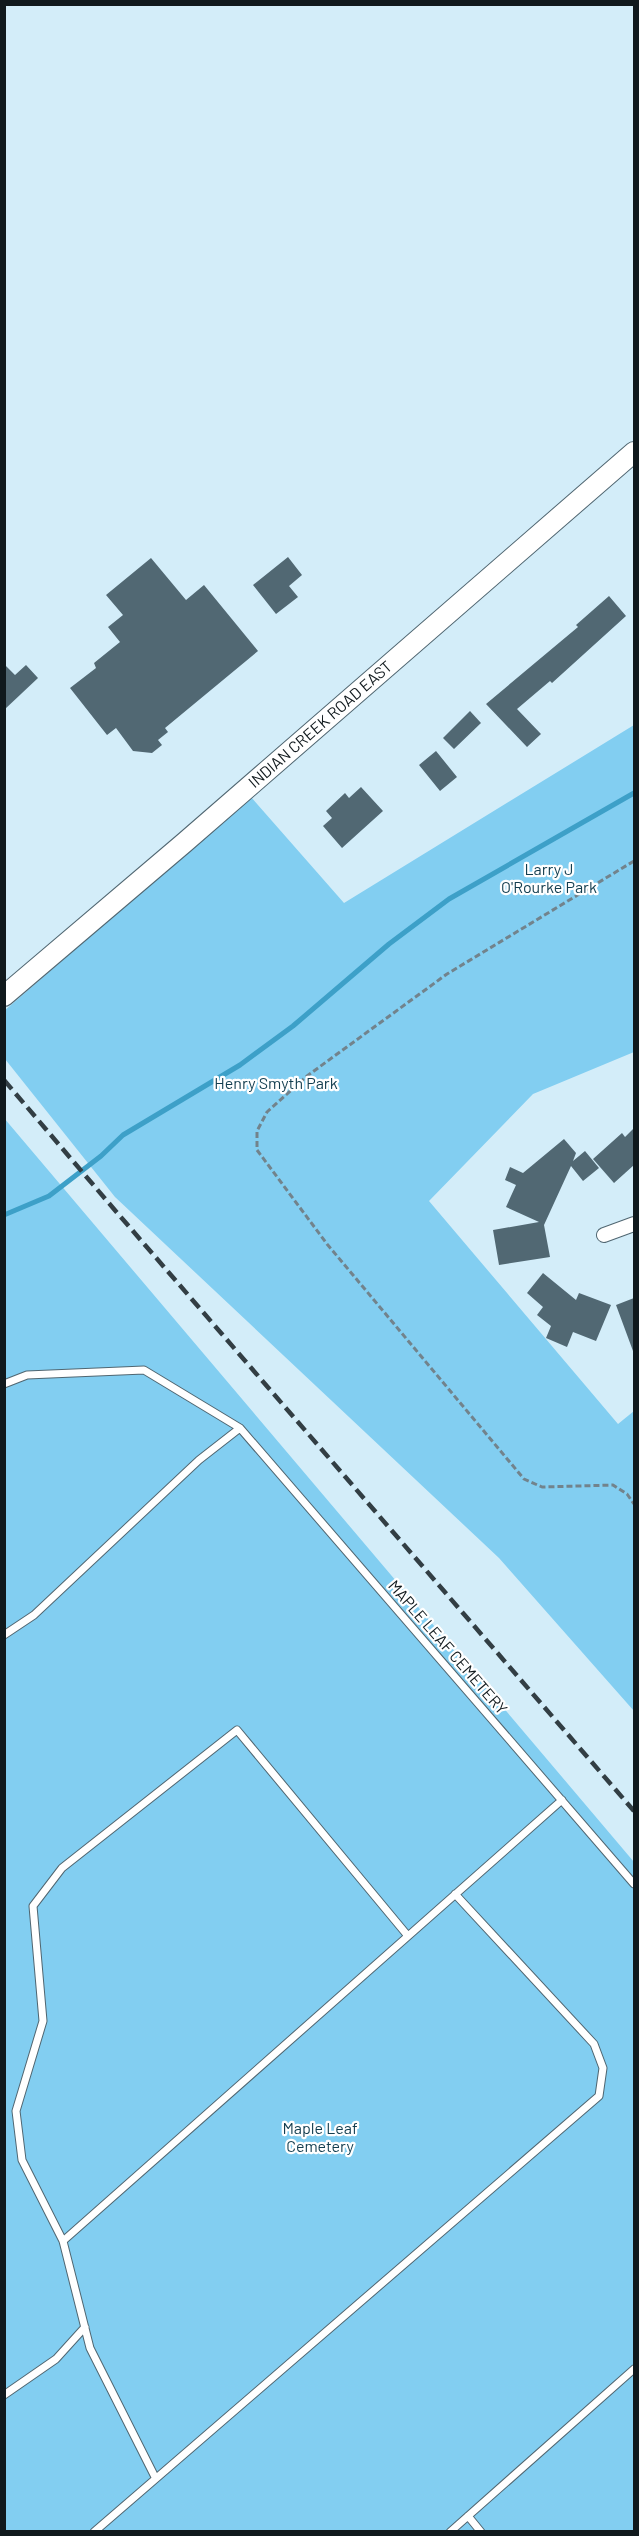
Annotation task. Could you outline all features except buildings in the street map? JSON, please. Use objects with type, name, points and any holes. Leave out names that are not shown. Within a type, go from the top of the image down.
[{"type":"main road","name":"INDIAN CREEK ROAD EAST","points":[[4,996],[184,843],[634,452]]},
{"type":"street","points":[[604,1235],[634,1224]]},
{"type":"lane","name":"MAPLE LEAF CEMETERY","points":[[4,1384],[27,1376],[144,1371],[240,1428],[634,1884]]},
{"type":"lane","points":[[4,1635],[34,1615],[199,1460],[240,1428]]},
{"type":"lane","points":[[155,2477],[90,2348],[63,2241],[22,2160],[16,2111],[42,2021],[33,1906],[62,1868],[237,1730],[408,1936]]},
{"type":"lane","points":[[63,2241],[562,1800]]},
{"type":"lane","points":[[94,2532],[599,2096],[603,2068],[594,2044],[455,1894]]},
{"type":"lane","points":[[4,2395],[56,2359],[85,2327]]},
{"type":"lane","points":[[450,2532],[634,2369]]},
{"type":"lane","points":[[468,2516],[481,2532]]},
{"type":"path","points":[[634,861],[447,974],[392,1013],[308,1076],[267,1112],[257,1131],[257,1150],[327,1244],[524,1479],[542,1487],[613,1485],[627,1494],[634,1504]]},
{"type":"green space","name":"Henry Smyth Park","points":[[634,725],[634,1052],[533,1094],[429,1201],[618,1424],[634,1411],[634,1711],[499,1558],[115,1197],[5,1059],[4,1011],[251,797],[344,903]]},
{"type":"green space","name":"Maple Leaf Cemetery","points":[[4,1118],[634,1862],[634,2531],[5,2531]]},
{"type":"waterway","points":[[4,1215],[49,1196],[101,1156],[123,1135],[240,1065],[293,1026],[389,944],[449,899],[634,793]]},
{"type":"railway","points":[[4,1080],[634,1811]]},
{"type":"park label","name":"Larry J O'Rourke Park","points":[[549,878]]}]
